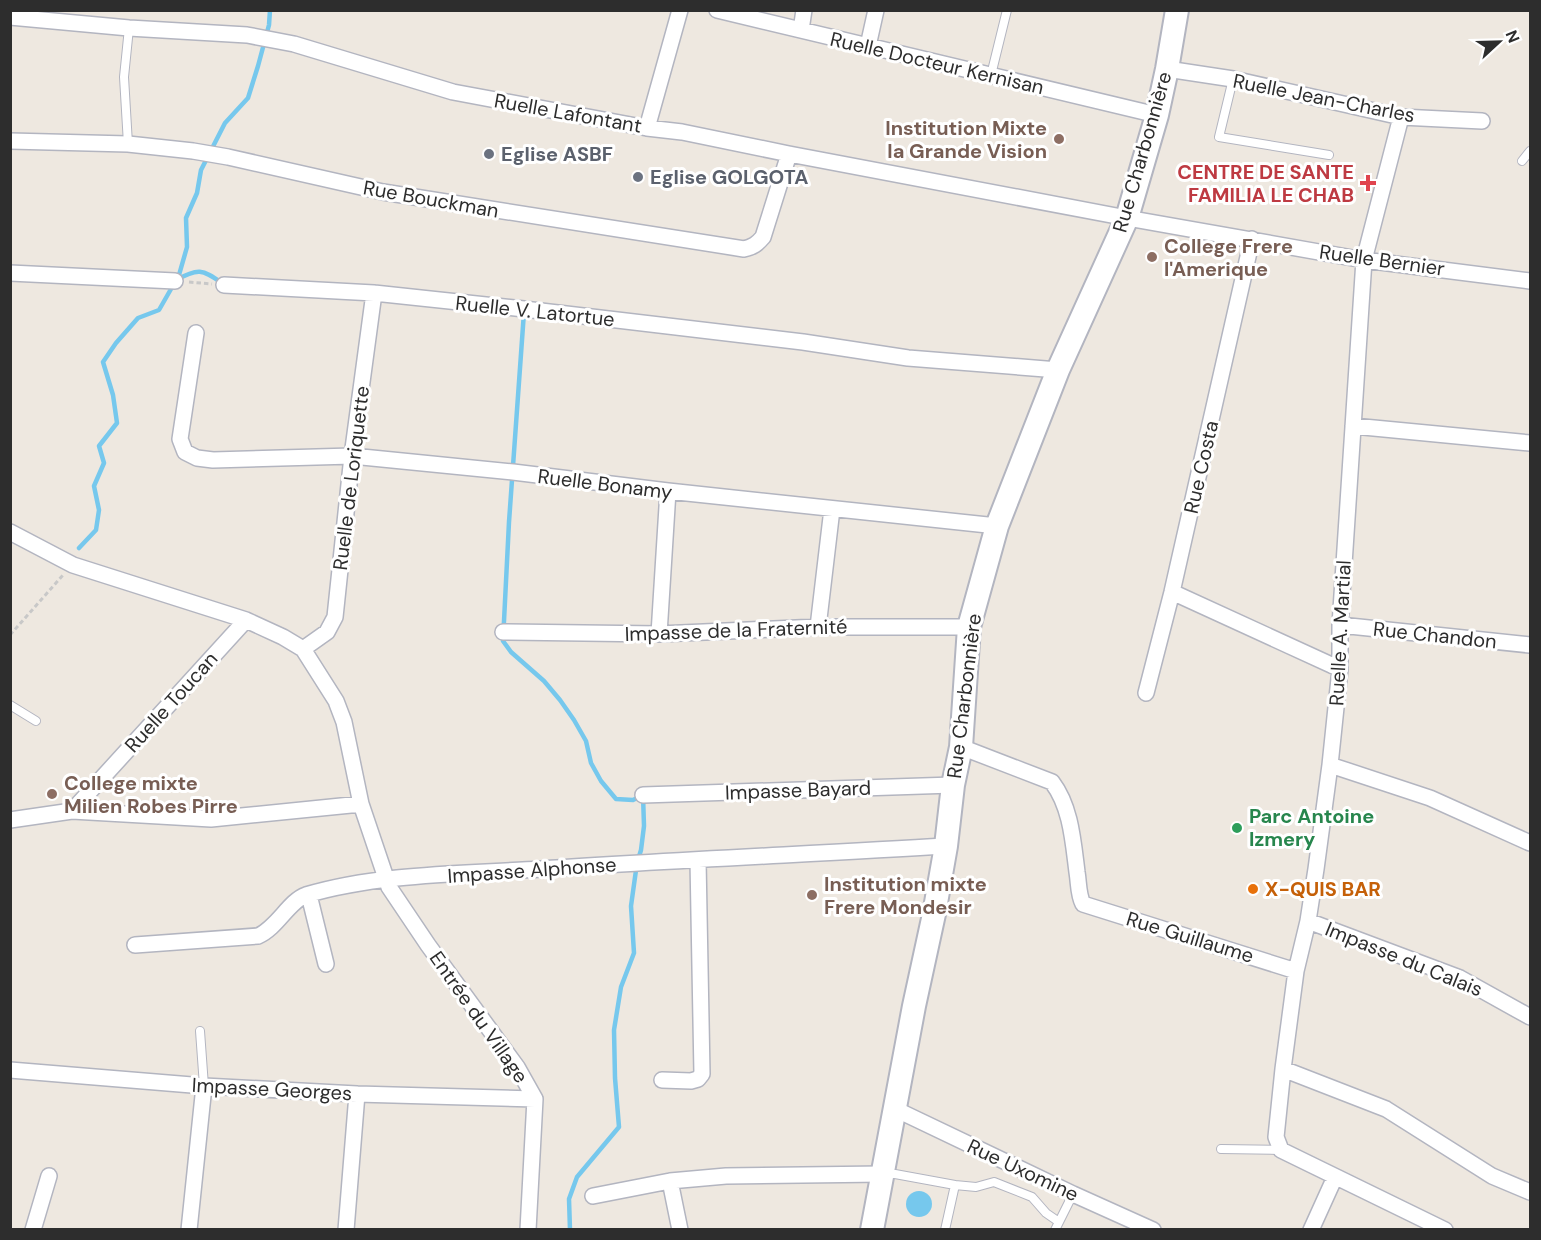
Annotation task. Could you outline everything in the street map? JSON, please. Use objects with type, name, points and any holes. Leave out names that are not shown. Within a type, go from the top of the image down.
[{"type":"street","points":[[646,128],[680,10]]},
{"type":"street","name":"Ruelle Docteur Kernisan","points":[[717,10],[1158,115]]},
{"type":"street","points":[[801,30],[804,10]]},
{"type":"street","points":[[868,46],[876,10]]},
{"type":"street","name":"Rue Charbonnière","points":[[872,1230],[946,846],[953,785],[961,747],[969,627],[997,526],[1058,370],[1127,218],[1158,115],[1177,10]]},
{"type":"street","name":"Ruelle Lafontant","points":[[10,17],[129,28],[247,35],[294,44],[453,92],[646,128],[682,132],[1127,218]]},
{"type":"street","name":"Ruelle Jean-Charles","points":[[1167,69],[1233,79],[1401,117],[1482,121]]},
{"type":"street","name":"Ruelle A. Martial","points":[[1281,1150],[1276,1137],[1282,1069],[1296,971],[1308,921],[1316,869],[1340,669],[1340,625],[1364,260],[1401,117]]},
{"type":"street","name":"Rue Bouckman","points":[[10,141],[128,144],[193,151],[383,192],[744,249],[752,248],[763,237],[789,154]]},
{"type":"street","name":"Ruelle Bernier","points":[[1127,218],[1364,260],[1530,281]]},
{"type":"street","name":"Rue Costa","points":[[1146,693],[1172,592],[1252,239]]},
{"type":"street","points":[[10,273],[175,281]]},
{"type":"street","name":"Ruelle V. Latortue","points":[[224,285],[374,293],[803,342],[908,358],[1058,370]]},
{"type":"street","name":"Ruelle de Loriquette","points":[[303,649],[327,632],[335,617],[352,456],[374,293]]},
{"type":"street","name":"Ruelle Bonamy","points":[[196,333],[180,440],[185,452],[197,458],[213,460],[352,456],[997,526]]},
{"type":"street","points":[[1353,426],[1530,442]]},
{"type":"street","points":[[659,634],[668,491]]},
{"type":"street","points":[[818,627],[832,509]]},
{"type":"street","points":[[10,532],[72,565],[246,620],[303,649]]},
{"type":"street","points":[[1172,592],[1340,669]]},
{"type":"street","name":"Ruelle Toucan","points":[[72,811],[246,620]]},
{"type":"street","name":"Rue Chandon","points":[[1340,625],[1530,645]]},
{"type":"street","name":"Impasse de la Fraternité","points":[[503,632],[659,634],[818,627],[969,627]]},
{"type":"street","name":"Entrée du Village","points":[[303,649],[336,701],[344,723],[361,804],[388,883],[428,945],[518,1067],[535,1099],[528,1230]]},
{"type":"street","name":"Rue Guillaume","points":[[961,747],[1052,782],[1060,791],[1068,811],[1078,874],[1079,896],[1083,904],[1296,971]]},
{"type":"street","points":[[1330,765],[1430,798],[1530,843]]},
{"type":"street","name":"Impasse Bayard","points":[[643,795],[953,785]]},
{"type":"street","points":[[10,820],[72,811],[211,819],[361,804]]},
{"type":"street","name":"Impasse Alphonse","points":[[135,945],[258,936],[268,930],[300,898],[338,887],[698,860],[946,846]]},
{"type":"street","points":[[662,1080],[691,1081],[698,1079],[702,1074],[698,860]]},
{"type":"street","points":[[309,895],[326,964]]},
{"type":"street","name":"Impasse du Calais","points":[[1308,921],[1460,978],[1530,1017]]},
{"type":"street","points":[[1282,1069],[1386,1109],[1492,1176],[1530,1192]]},
{"type":"street","name":"Impasse Georges","points":[[10,1070],[204,1086],[357,1094],[535,1099]]},
{"type":"street","points":[[189,1230],[204,1086]]},
{"type":"street","points":[[346,1230],[357,1094]]},
{"type":"street","name":"Rue Uxomine","points":[[895,1109],[1153,1230]]},
{"type":"street","points":[[1281,1150],[1445,1230]]},
{"type":"street","points":[[593,1196],[670,1181],[726,1176],[883,1174]]},
{"type":"street","points":[[33,1230],[49,1176]]},
{"type":"street","points":[[1311,1230],[1335,1177]]},
{"type":"street","points":[[670,1181],[680,1230]]},
{"type":"lane","points":[[992,75],[1007,10]]},
{"type":"lane","points":[[128,144],[124,77],[129,28]]},
{"type":"lane","points":[[1233,79],[1219,137],[1329,155]]},
{"type":"lane","points":[[1522,161],[1530,151]]},
{"type":"lane","points":[[10,705],[36,721]]},
{"type":"lane","points":[[200,1031],[204,1086]]},
{"type":"lane","points":[[1221,1149],[1281,1150]]},
{"type":"lane","points":[[883,1174],[976,1187],[994,1182],[1032,1197],[1057,1226],[1073,1194]]},
{"type":"lane","points":[[945,1230],[955,1185]]},
{"type":"path","points":[[175,281],[224,285]]},
{"type":"path","points":[[10,635],[72,565]]},
{"type":"water","points":[[919,1191],[928,1195],[932,1204],[928,1213],[919,1217],[910,1213],[906,1204],[910,1195]]},
{"type":"waterway","points":[[79,548],[96,530],[99,510],[94,486],[104,463],[99,446],[117,423],[113,395],[103,362],[138,318],[159,310],[179,275],[187,247],[186,218],[197,193],[201,170],[225,123],[248,98],[269,25],[270,10]]},
{"type":"waterway","points":[[176,280],[190,273],[200,272],[222,283]]},
{"type":"waterway","points":[[524,312],[503,641],[511,652],[544,681],[560,700],[586,741],[591,763],[601,781],[616,799],[633,800],[643,795],[644,826],[631,906],[634,953],[621,987],[614,1030],[619,1127],[577,1177],[569,1199],[570,1230]]},
{"type":"place","name":"Institution Mixte la Grande Vision","points":[[1059,139]]},
{"type":"place","name":"Eglise ASBF","points":[[489,154]]},
{"type":"place","name":"Eglise GOLGOTA","points":[[638,177]]},
{"type":"place","name":"CENTRE DE SANTE FAMILIA LE CHAB","points":[[1368,183]]},
{"type":"place","name":"College Frere l'Amerique","points":[[1152,257]]},
{"type":"place","name":"College mixte Milien Robes Pirre","points":[[52,794]]},
{"type":"place","name":"Parc Antoine Izmery","points":[[1237,828]]},
{"type":"place","name":"X-QUIS BAR","points":[[1253,889]]},
{"type":"place","name":"Institution mixte Frere Mondesir","points":[[812,895]]}]
